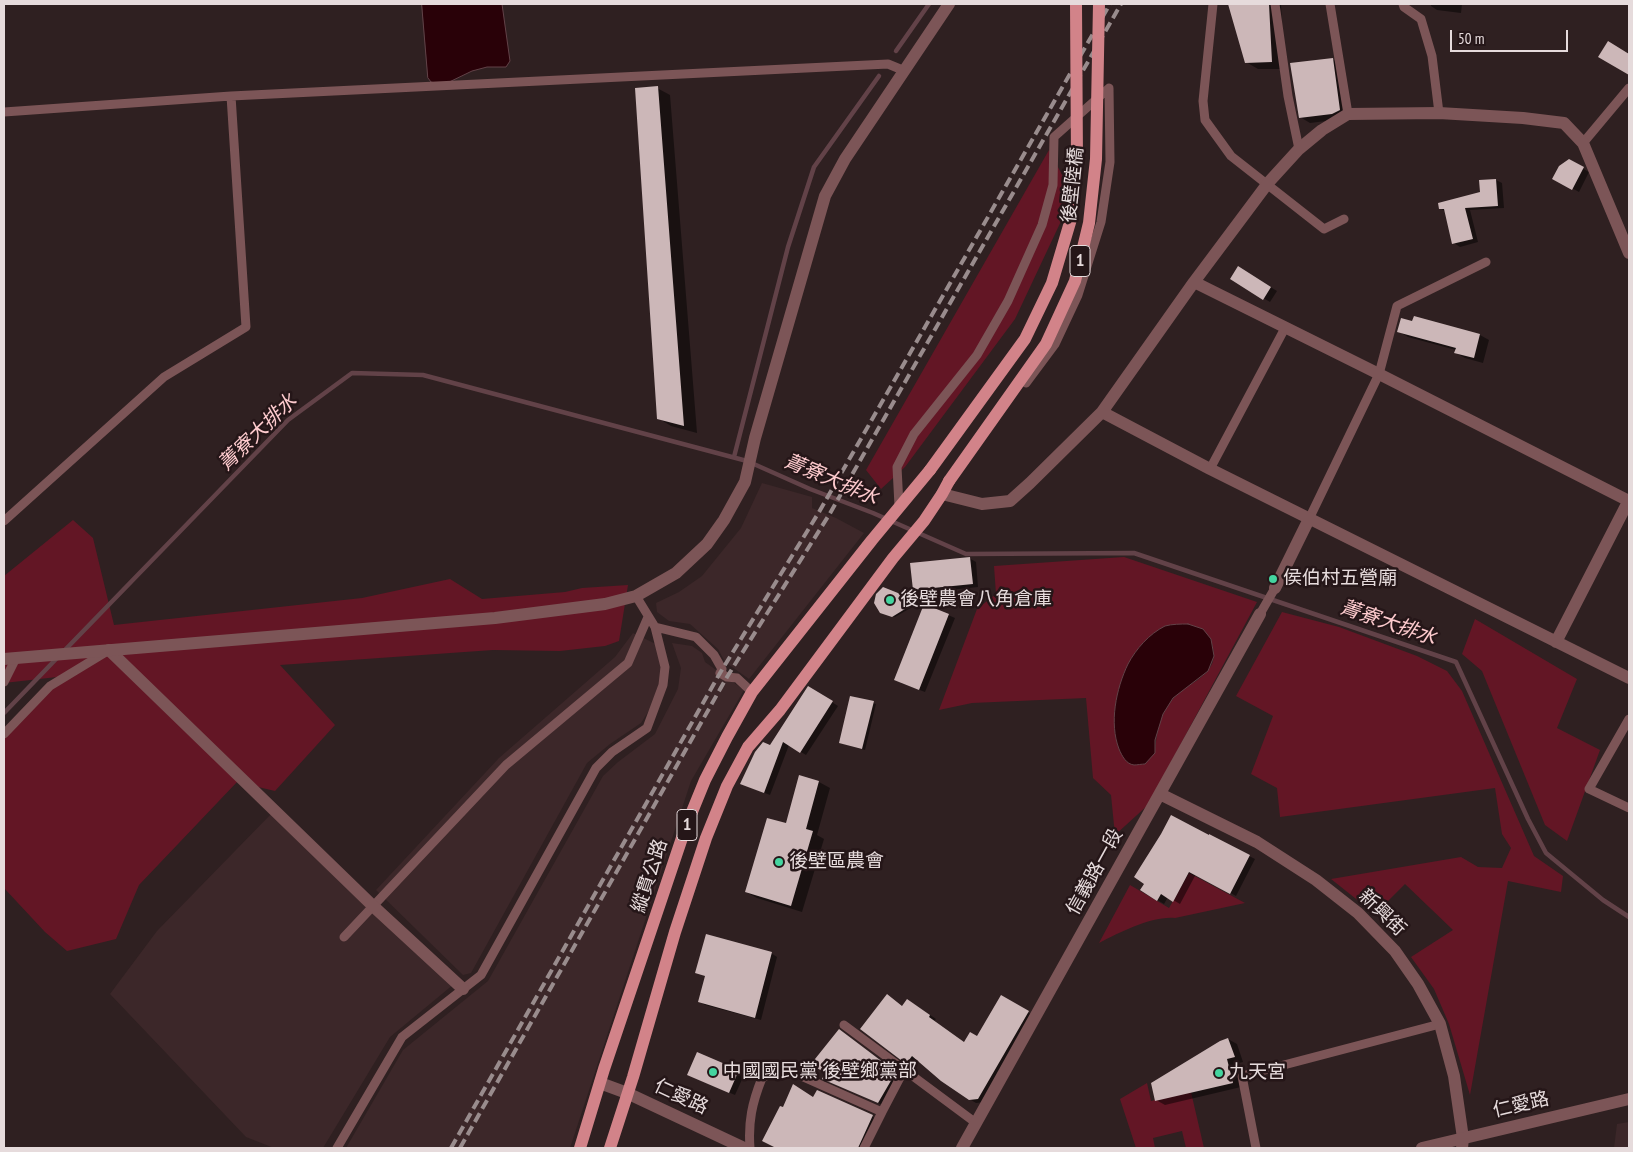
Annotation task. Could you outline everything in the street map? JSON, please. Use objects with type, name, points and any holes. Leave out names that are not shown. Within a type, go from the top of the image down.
[{"type":"main road","name":"後壁陸橋","points":[[899,506],[930,470],[1024,339],[1052,283],[1071,219],[1077,161],[1076,4]]},
{"type":"main road","name":"後壁陸橋","points":[[942,494],[949,481],[1046,344],[1075,281],[1089,223],[1096,159],[1099,4]]},
{"type":"main road","name":"1","points":[[610,1148],[675,932],[706,838],[727,786],[748,746],[780,710],[893,558],[924,521],[942,494]]},
{"type":"main road","name":"縱貫公路","points":[[580,1148],[685,829],[705,780],[752,692],[899,506]]},
{"type":"main road","points":[[653,928],[675,932]]},
{"type":"street","points":[[16,658],[495,618],[605,604],[636,596],[676,573],[708,544],[745,482],[755,438],[825,196],[845,159],[949,4]]},
{"type":"street","points":[[942,494],[982,504],[1010,501],[1030,483],[1102,412],[1194,282],[1268,183],[1299,149],[1322,130],[1348,114],[1439,113],[1524,118],[1564,123],[1583,143],[1629,253]]},
{"type":"street","points":[[1194,282],[1629,500],[1556,642]]},
{"type":"street","points":[[1102,412],[1210,470],[1629,678]]},
{"type":"street","points":[[1275,588],[1309,519]]},
{"type":"street","name":"信義路一段","points":[[962,1148],[1260,614]]},
{"type":"street","points":[[109,650],[373,906],[463,989]]},
{"type":"street","name":"新興街","points":[[1160,794],[1257,842],[1316,880],[1358,913],[1395,951],[1418,984],[1440,1024],[1454,1076],[1463,1143]]},
{"type":"street","name":"仁愛路","points":[[600,1083],[627,1092],[744,1148]]},
{"type":"street","name":"仁愛路","points":[[1422,1148],[1463,1143],[1629,1099]]},
{"type":"lane","points":[[1213,4],[1203,101],[1205,120],[1231,156],[1268,183],[1324,229],[1344,219]]},
{"type":"lane","points":[[1275,4],[1288,96],[1299,149]]},
{"type":"lane","points":[[1330,4],[1348,114]]},
{"type":"lane","points":[[1403,4],[1404,8],[1421,19],[1432,56],[1439,113]]},
{"type":"lane","points":[[4,112],[231,96],[888,64],[905,71]]},
{"type":"lane","points":[[899,506],[897,467],[914,434],[977,355],[1008,301],[1042,225],[1053,185],[1054,138],[1109,88],[1110,162],[1103,212],[1078,295],[1055,344],[985,441],[951,477],[942,494]]},
{"type":"lane","points":[[1583,143],[1629,88]]},
{"type":"lane","points":[[4,521],[164,377],[246,327],[231,96]]},
{"type":"lane","points":[[1309,519],[1379,374],[1397,306],[1486,262]]},
{"type":"lane","points":[[1210,470],[1285,328]]},
{"type":"lane","points":[[1260,614],[1275,588]]},
{"type":"lane","points":[[337,1148],[402,1037],[481,975],[596,768],[612,752],[647,728],[663,685],[665,667],[655,627],[636,596]]},
{"type":"lane","points":[[344,937],[506,766],[628,663],[648,616]]},
{"type":"lane","points":[[655,627],[696,637],[714,655],[722,669],[720,673],[727,677],[737,678],[752,692]]},
{"type":"lane","points":[[4,734],[50,686],[109,650]]},
{"type":"lane","points":[[4,682],[16,658]]},
{"type":"lane","points":[[1629,719],[1590,789],[1629,808]]},
{"type":"lane","points":[[1256,1148],[1242,1076],[1440,1024]]},
{"type":"lane","points":[[844,1025],[976,1123]]},
{"type":"lane","points":[[750,1148],[749,1130],[752,1103],[762,1078],[783,1068],[882,1112]]},
{"type":"lane","points":[[864,1148],[904,1070]]},
{"type":"shaded area","points":[[422,4],[502,4],[510,61],[506,67],[487,67],[472,71],[443,85],[431,82],[428,78]]},
{"type":"shaded area","points":[[1049,150],[1070,190],[1063,217],[1015,319],[905,467],[881,489],[866,470]]},
{"type":"shaded area","points":[[762,483],[812,497],[812,508],[864,533],[749,679],[725,662],[718,649],[690,624],[669,621],[657,612],[656,603],[679,592],[702,576],[741,528]]},
{"type":"shaded area","points":[[73,520],[93,538],[114,625],[362,598],[450,579],[482,599],[628,585],[619,641],[605,646],[560,651],[493,650],[280,665],[335,725],[275,791],[237,782],[139,885],[116,939],[67,951],[45,932],[4,888],[4,739],[57,677],[4,683],[4,576]]},
{"type":"shaded area","points":[[1124,557],[1257,602],[1148,805],[1115,835],[1111,795],[1093,778],[1086,698],[972,703],[939,710],[977,609],[996,594],[994,566]],"holes":[[[1211,639],[1214,653],[1212,663],[1204,675],[1178,694],[1165,711],[1156,739],[1155,753],[1120,685],[1129,664],[1139,648]]]},
{"type":"shaded area","points":[[1282,612],[1339,627],[1417,656],[1447,671],[1462,691],[1534,856],[1563,876],[1561,892],[1508,881],[1470,1095],[1449,1024],[1434,989],[1411,957],[1453,930],[1405,884],[1375,914],[1331,879],[1461,857],[1478,867],[1502,868],[1511,848],[1502,834],[1495,788],[1280,817],[1277,788],[1251,774],[1273,716],[1236,696]]},
{"type":"shaded area","points":[[1475,619],[1577,679],[1557,728],[1600,750],[1567,841],[1545,825],[1482,671],[1462,654]]},
{"type":"shaded area","points":[[1188,624],[1203,629],[1211,639],[1214,656],[1208,671],[1173,698],[1163,714],[1155,740],[1155,753],[1145,764],[1131,764],[1120,752],[1114,728],[1117,695],[1128,664],[1144,642],[1154,633],[1165,626]]},
{"type":"shaded area","points":[[633,633],[660,646],[664,687],[641,723],[610,744],[587,763],[471,973],[463,975],[376,890],[499,758],[615,657]]},
{"type":"shaded area","points":[[672,643],[692,646],[702,653],[705,662],[744,690],[691,781],[570,1148],[346,1148],[403,1050],[488,981],[603,776],[655,734],[678,689],[681,668]]},
{"type":"shaded area","points":[[273,812],[454,984],[390,1037],[323,1148],[274,1148],[246,1137],[110,994],[157,931]]},
{"type":"shaded area","points":[[1189,873],[1245,903],[1175,918],[1146,922],[1099,943],[1130,885],[1169,908]]},
{"type":"shaded area","points":[[1147,1083],[1151,1101],[1191,1092],[1204,1148],[1186,1148],[1182,1131],[1153,1138],[1155,1148],[1136,1148],[1120,1099]]},
{"type":"shaded area","points":[[1629,1122],[1629,1148],[1614,1148],[1617,1124]]},
{"type":"building","points":[[1228,4],[1269,4],[1272,62],[1245,63]]},
{"type":"building","points":[[1608,41],[1629,54],[1629,75],[1598,57]]},
{"type":"building","points":[[1333,58],[1340,110],[1332,114],[1299,118],[1290,63]]},
{"type":"building","points":[[658,86],[684,426],[657,419],[635,88]]},
{"type":"building","points":[[1569,159],[1584,167],[1572,190],[1552,179],[1559,166]]},
{"type":"building","points":[[1496,179],[1498,206],[1465,208],[1473,239],[1452,244],[1444,209],[1439,209],[1438,203],[1480,192],[1479,180]]},
{"type":"building","points":[[1238,266],[1271,287],[1263,300],[1230,279]]},
{"type":"building","points":[[1414,316],[1480,334],[1474,358],[1454,353],[1456,348],[1397,332],[1401,318],[1412,321]]},
{"type":"building","points":[[970,557],[973,584],[913,590],[910,563]]},
{"type":"building","name":"後壁農會八角倉庫","points":[[883,587],[918,601],[892,617],[880,613],[874,603],[876,594]]},
{"type":"building","points":[[924,604],[949,614],[919,690],[894,680]]},
{"type":"building","points":[[808,686],[833,701],[800,753],[783,742],[764,793],[740,784],[755,752],[763,742],[770,745]]},
{"type":"building","points":[[850,696],[874,701],[862,749],[839,743]]},
{"type":"building","name":"後壁區農會","points":[[799,775],[819,781],[806,829],[813,831],[791,906],[745,892],[767,818],[786,823]]},
{"type":"building","points":[[1171,815],[1250,855],[1230,894],[1189,872],[1173,902],[1161,894],[1157,901],[1140,890],[1144,884],[1134,877]]},
{"type":"building","points":[[706,934],[772,952],[755,1018],[698,1002],[705,976],[695,973]]},
{"type":"building","points":[[887,994],[902,1006],[907,999],[964,1042],[970,1032],[977,1036],[1001,995],[1029,1011],[978,1099],[969,1100],[941,1081],[912,1056],[906,1064],[860,1029]]},
{"type":"building","points":[[839,1029],[896,1072],[878,1103],[822,1079],[825,1073],[811,1064]]},
{"type":"building","points":[[1228,1038],[1235,1057],[1227,1059],[1233,1083],[1155,1101],[1151,1083]]},
{"type":"building","name":"中國國民黨 後壁鄉黨部","points":[[697,1052],[739,1070],[729,1093],[687,1075]]},
{"type":"building","points":[[793,1084],[813,1097],[817,1090],[873,1115],[858,1148],[776,1148],[762,1141],[780,1106],[783,1107]]},
{"type":"waterway","points":[[896,51],[929,4]]},
{"type":"waterway","points":[[734,457],[788,247],[814,167],[879,76]]},
{"type":"waterway","name":"菁寮大排水","points":[[63,652],[288,420],[352,373],[423,375],[747,461],[966,554],[1134,553],[1456,662],[1528,819],[1546,853],[1603,900],[1629,917]]},
{"type":"waterway","name":"菁寮大排水","points":[[4,713],[58,657]]},
{"type":"railway","points":[[451,1148],[720,673],[819,512],[1110,4]]},
{"type":"railway","points":[[460,1148],[727,677],[829,515],[1121,4]]},
{"type":"place","name":"侯伯村五營廟","points":[[1273,579]]},
{"type":"place","name":"後壁農會八角倉庫","points":[[890,600]]},
{"type":"place","name":"後壁區農會","points":[[779,862]]},
{"type":"place","name":"中國國民黨 後壁鄉黨部","points":[[713,1072]]},
{"type":"place","name":"九天宮","points":[[1219,1073]]}]
